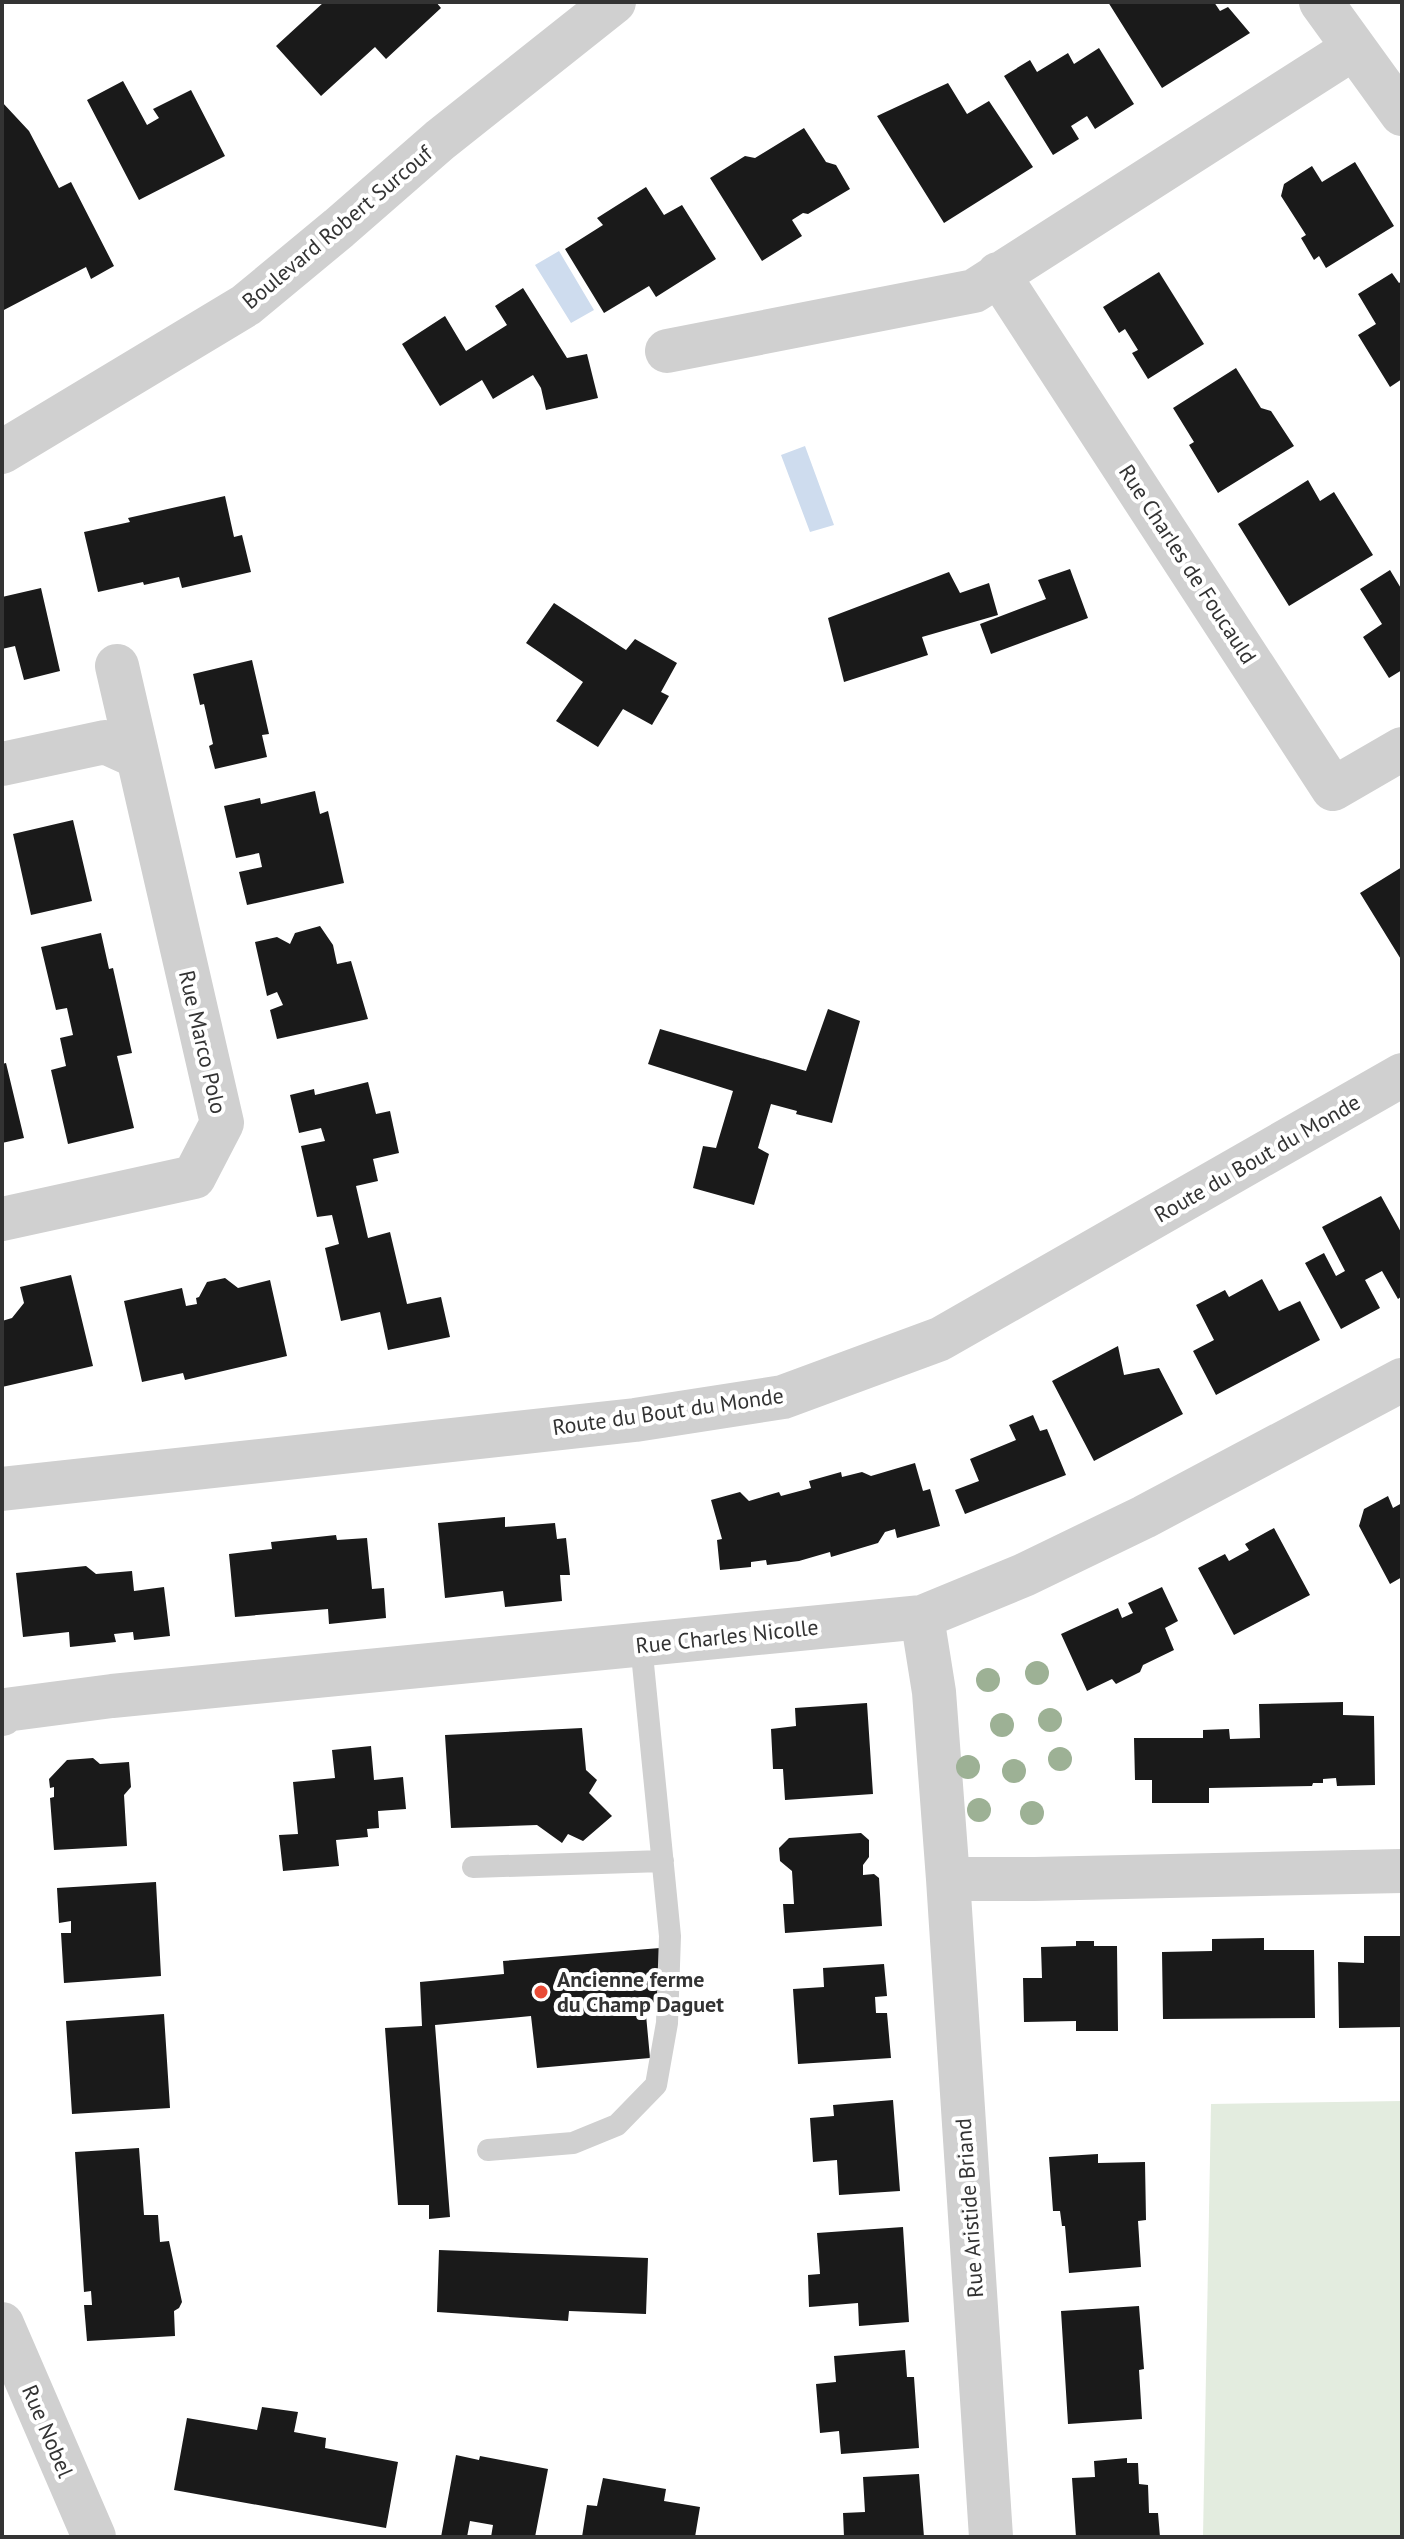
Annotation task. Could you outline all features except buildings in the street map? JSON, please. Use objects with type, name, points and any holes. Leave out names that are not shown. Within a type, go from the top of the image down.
[{"type":"street","name":"Boulevard Robert Surcouf","points":[[2,452],[246,305],[440,140],[614,2]]},
{"type":"street","points":[[1321,2],[1402,114]]},
{"type":"street","points":[[667,351],[974,291],[1354,48]]},
{"type":"street","name":"Rue Charles de Foucauld","points":[[998,274],[1333,789],[1402,749]]},
{"type":"street","name":"Rue Marco Polo","points":[[2,1219],[194,1177],[222,1123],[117,666]]},
{"type":"street","points":[[2,764],[105,742],[138,757]]},
{"type":"street","name":"Route du Bout du Monde","points":[[2,1489],[635,1420],[783,1397],[940,1339],[1402,1075]]},
{"type":"street","name":"Rue Charles Nicolle","points":[[2,1714],[5,1710],[112,1696],[922,1617],[1024,1575],[1144,1517],[1402,1380]]},
{"type":"street","name":"Rue Aristide Briand","points":[[922,1617],[934,1692],[991,2537]]},
{"type":"street","points":[[948,1879],[1402,1871]]},
{"type":"street","name":"Rue Nobel","points":[[2,2324],[94,2537]]},
{"type":"lane","points":[[488,2150],[573,2143],[617,2125],[656,2085],[667,2023],[670,1951],[641,1644]]},
{"type":"lane","points":[[473,1867],[663,1861]]},
{"type":"shaded area","points":[[1402,2101],[1402,2537],[1203,2537],[1211,2104]]},
{"type":"water","points":[[559,251],[594,310],[571,323],[535,265]]},
{"type":"water","points":[[805,446],[834,525],[810,532],[781,455]]},
{"type":"place","name":"Ancienne ferme du Champ Daguet","points":[[541,1992]]}]
